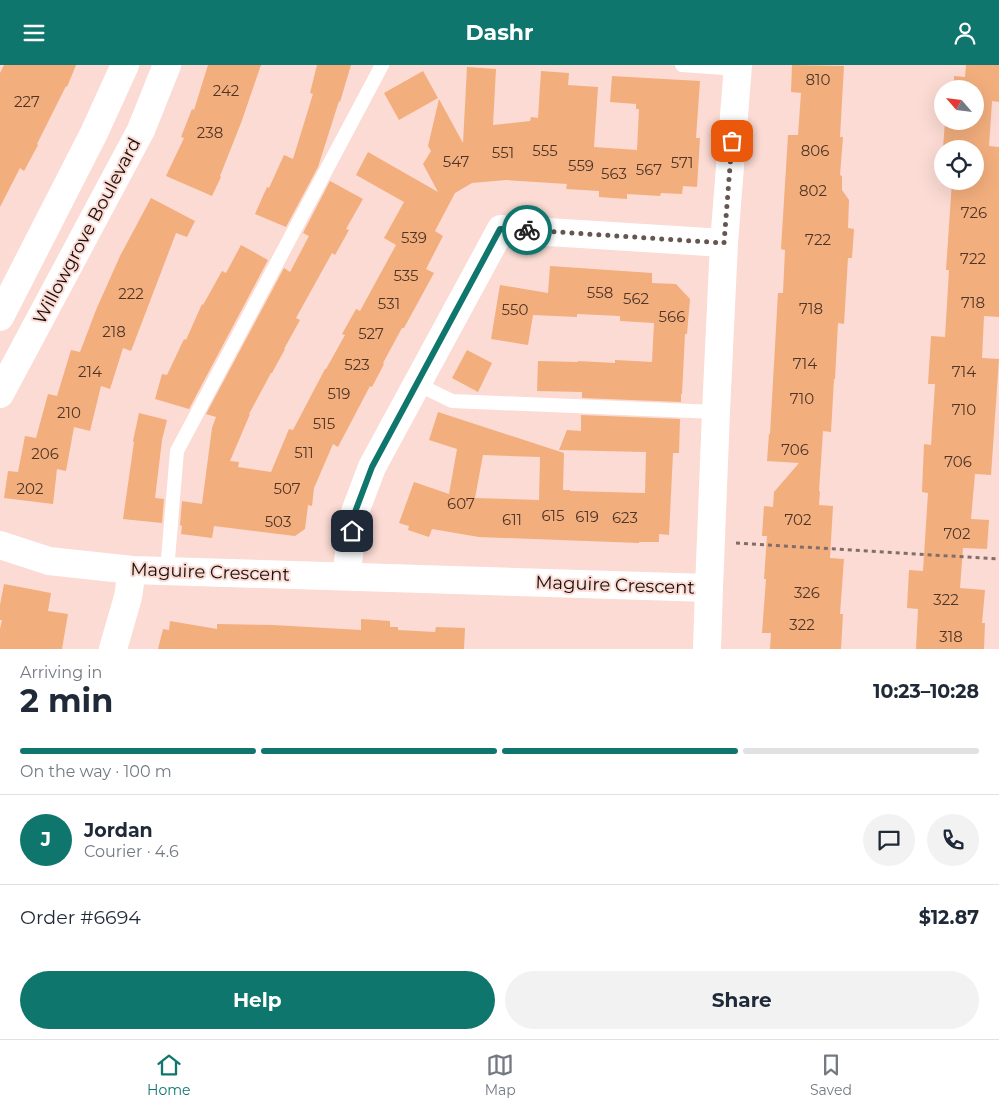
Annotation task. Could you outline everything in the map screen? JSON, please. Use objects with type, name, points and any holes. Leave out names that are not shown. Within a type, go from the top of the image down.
[{"type":"street","name":"Willowgrove Boulevard","points":[[0,317],[94,133],[124,65]]},
{"type":"street","name":"Willowgrove Boulevard","points":[[0,394],[141,131],[167,65]]},
{"type":"street","name":"Maguire Crescent","points":[[0,545],[49,561],[132,569],[709,588],[724,243],[738,67]]},
{"type":"street","points":[[346,576],[355,512],[372,467],[500,229],[724,243]]},
{"type":"street","points":[[113,649],[128,597],[132,569]]},
{"type":"street","points":[[707,649],[709,588]]},
{"type":"lane","points":[[166,571],[177,451],[382,65]]},
{"type":"lane","points":[[682,65],[738,67]]},
{"type":"lane","points":[[417,384],[452,401],[716,412]]},
{"type":"path","points":[[710,555],[735,557],[736,543],[999,559]]},
{"type":"building","points":[[4,65],[76,65],[38,145],[24,171],[20,168],[0,207],[0,73]]},
{"type":"building","points":[[208,65],[261,65],[221,177],[212,196],[166,176],[184,138],[181,137],[192,109],[194,110]]},
{"type":"building","points":[[317,65],[351,65],[318,167],[286,227],[255,214],[284,155],[293,159],[313,94],[310,93]]},
{"type":"building","points":[[792,65],[844,66],[840,137],[843,137],[840,175],[842,176],[842,190],[849,200],[848,228],[854,229],[852,258],[848,258],[844,324],[838,323],[831,432],[823,431],[819,491],[819,505],[833,506],[830,558],[844,559],[840,614],[843,614],[841,649],[770,649],[771,633],[762,633],[767,536],[762,536],[764,506],[773,507],[774,492],[799,463],[767,461],[778,293],[783,293],[785,250],[781,249],[788,135],[798,135],[801,93],[791,92]]},
{"type":"building","points":[[966,65],[999,65],[999,102],[992,101],[989,146],[999,147],[999,317],[984,316],[982,358],[999,359],[991,475],[975,474],[971,519],[989,520],[987,549],[963,548],[960,588],[985,590],[982,623],[985,623],[984,649],[916,649],[918,609],[907,608],[909,570],[923,571],[928,493],[922,492],[924,444],[931,445],[935,384],[928,384],[931,336],[945,337],[949,270],[946,270],[951,190],[984,190],[984,140],[944,140],[944,130],[984,130],[984,80],[954,80],[954,76],[965,77]]},
{"type":"building","points":[[467,67],[496,69],[493,125],[530,121],[531,117],[538,118],[541,71],[569,73],[568,85],[598,87],[594,147],[637,150],[639,109],[636,109],[636,104],[610,102],[612,76],[700,81],[696,138],[700,138],[697,187],[683,186],[682,194],[661,193],[660,196],[627,194],[627,199],[599,197],[599,191],[566,189],[567,184],[506,180],[472,183],[455,193],[435,231],[443,236],[426,269],[434,273],[338,447],[333,444],[314,488],[312,506],[308,505],[305,529],[295,536],[214,526],[212,538],[181,534],[182,501],[202,504],[212,428],[216,417],[206,414],[284,268],[290,272],[309,236],[303,233],[330,181],[363,199],[346,229],[349,230],[335,255],[332,253],[296,318],[300,320],[249,414],[230,461],[239,462],[238,467],[271,472],[289,429],[293,430],[345,335],[342,334],[356,309],[360,311],[396,245],[384,238],[404,202],[356,175],[368,152],[438,192],[423,164],[431,151],[428,146],[439,99],[463,143]]},
{"type":"building","points":[[423,71],[438,98],[399,120],[384,93]]},
{"type":"building","points":[[151,198],[195,221],[187,237],[176,233],[131,351],[123,348],[110,389],[101,386],[90,431],[74,427],[66,471],[57,469],[53,504],[4,498],[8,471],[18,472],[25,436],[36,438],[48,394],[57,396],[71,350],[80,352],[120,256]]},
{"type":"building","points":[[241,245],[268,260],[189,409],[155,399],[162,374],[167,375],[184,339],[186,340],[202,304],[222,271],[226,273]]},
{"type":"building","points":[[550,266],[652,273],[652,283],[676,284],[690,299],[687,334],[685,334],[681,402],[582,398],[582,392],[537,391],[538,361],[615,363],[615,360],[652,362],[654,323],[620,321],[620,316],[577,314],[577,317],[533,315],[528,345],[491,339],[500,285],[548,293]]},
{"type":"building","points":[[467,350],[492,363],[478,392],[452,378]]},
{"type":"building","points":[[438,412],[564,453],[563,490],[645,493],[646,452],[559,450],[567,430],[581,431],[581,415],[680,419],[679,453],[673,453],[669,535],[659,534],[659,542],[639,543],[479,537],[432,529],[429,537],[408,530],[409,526],[399,523],[414,482],[449,494],[457,449],[429,440]],"holes":[[[483,455],[540,457],[539,500],[475,498]]]},
{"type":"building","points":[[139,413],[167,420],[162,440],[155,498],[164,499],[162,523],[123,519],[133,441]]},
{"type":"building","points":[[4,584],[51,593],[48,611],[68,614],[62,649],[0,649],[2,620],[0,620],[0,605]]},
{"type":"building","points":[[361,619],[390,621],[390,627],[398,627],[398,630],[435,632],[436,627],[465,628],[464,649],[158,649],[163,629],[169,630],[170,621],[217,629],[217,624],[361,630]]},
{"type":"way so far","points":[[527,230],[724,243],[732,141]]},
{"type":"route","points":[[352,531],[355,512],[372,467],[500,229],[527,230]]}]
